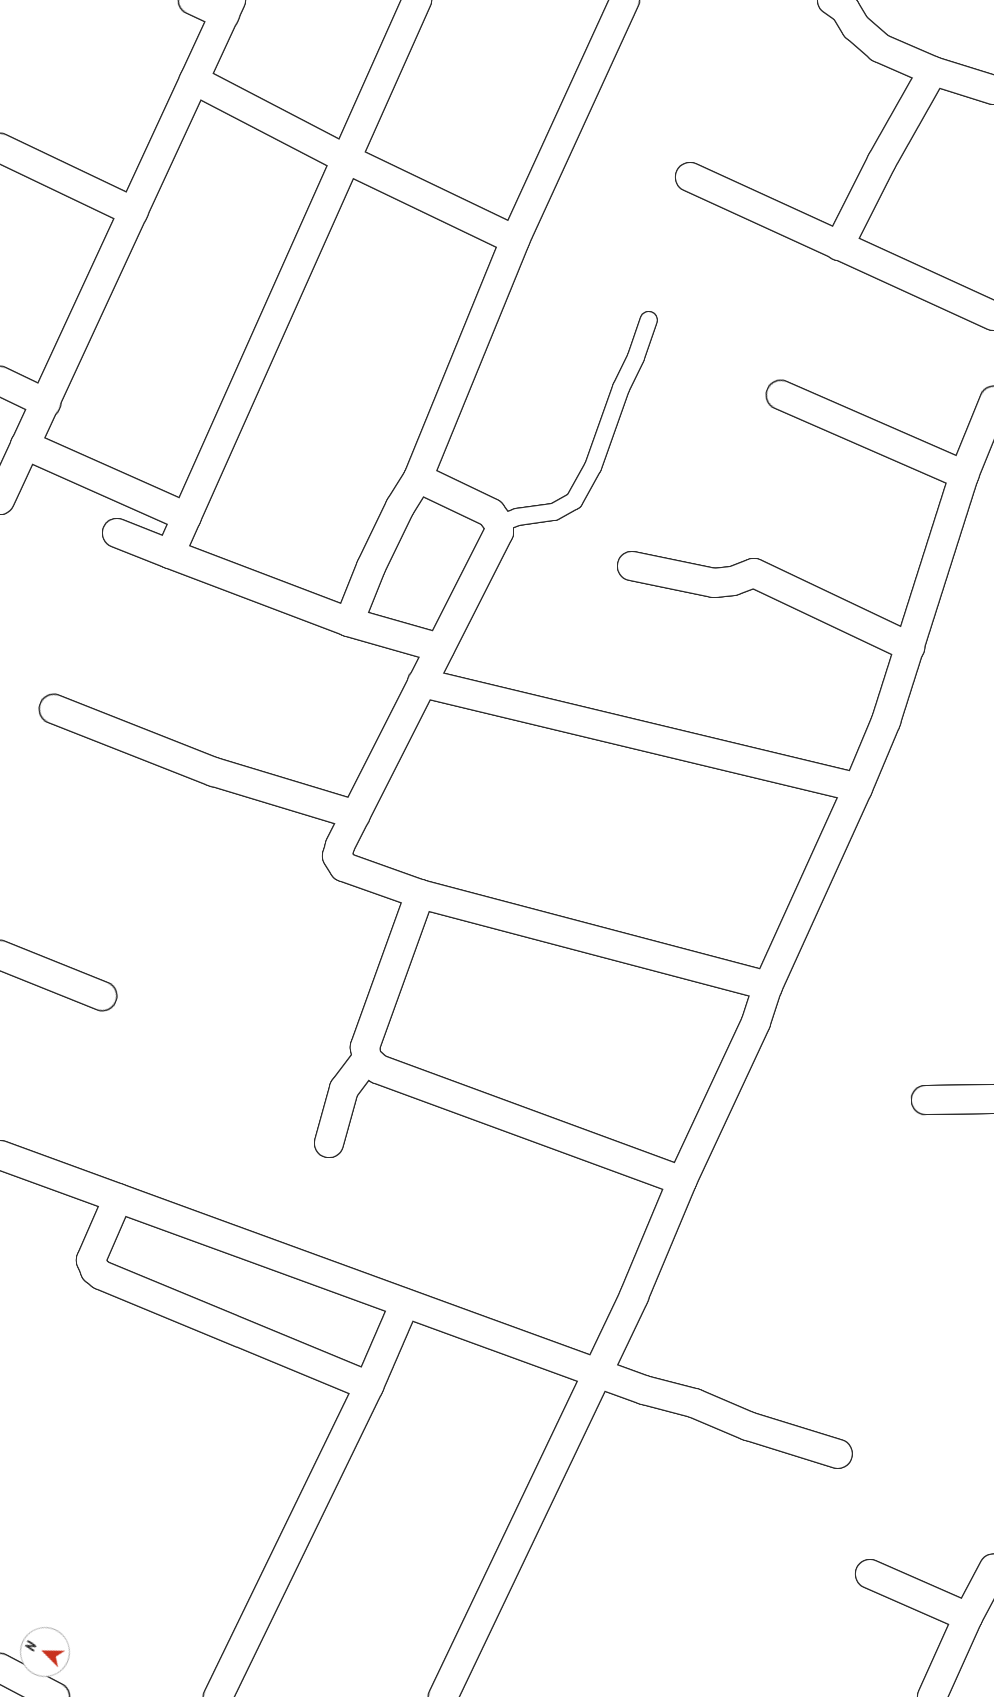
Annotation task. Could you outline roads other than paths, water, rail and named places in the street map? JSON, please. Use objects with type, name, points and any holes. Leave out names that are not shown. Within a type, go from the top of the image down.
[{"type":"street","points":[[0,500],[228,7],[193,0]]},
{"type":"street","points":[[170,554],[416,0]]},
{"type":"street","points":[[349,622],[400,508],[418,478],[515,240],[625,0]]},
{"type":"street","points":[[832,0],[844,10],[856,27],[880,48],[933,71],[994,90]]},
{"type":"street","points":[[840,246],[882,161],[933,71]]},
{"type":"street","points":[[194,80],[346,159],[515,240]]},
{"type":"street","points":[[0,148],[134,212]]},
{"type":"street","points":[[690,177],[994,316]]},
{"type":"street","points":[[0,381],[46,403]]},
{"type":"street","points":[[781,395],[964,475]]},
{"type":"street","points":[[443,1697],[634,1296],[682,1182],[756,1022],[768,986],[858,788],[886,721],[964,475],[994,401]]},
{"type":"street","points":[[25,445],[187,517]]},
{"type":"street","points":[[418,478],[491,513],[499,524],[499,532],[336,856],[344,867],[420,894],[768,986]]},
{"type":"street","points":[[116,532],[349,622],[440,648]]},
{"type":"street","points":[[632,566],[714,583],[733,580],[754,573],[910,647]]},
{"type":"street","points":[[422,683],[858,788]]},
{"type":"street","points":[[54,709],[214,772],[356,815]]},
{"type":"street","points":[[329,1143],[344,1089],[367,1060],[366,1047],[420,894]]},
{"type":"street","points":[[0,955],[102,996]]},
{"type":"street","points":[[367,1060],[378,1069],[682,1182]]},
{"type":"street","points":[[926,1100],[994,1099]]},
{"type":"street","points":[[0,1155],[644,1390],[694,1403],[783,1438],[838,1454]]},
{"type":"street","points":[[118,1198],[91,1260],[94,1270],[110,1279],[369,1386]]},
{"type":"street","points":[[218,1697],[369,1386],[405,1302]]},
{"type":"street","points":[[932,1697],[968,1616],[994,1568]]},
{"type":"street","points":[[870,1574],[968,1616]]},
{"type":"street","points":[[0,1668],[55,1697]]},
{"type":"lane","points":[[499,524],[517,518],[554,512],[574,501],[593,467],[621,388],[636,356],[649,320]]}]
